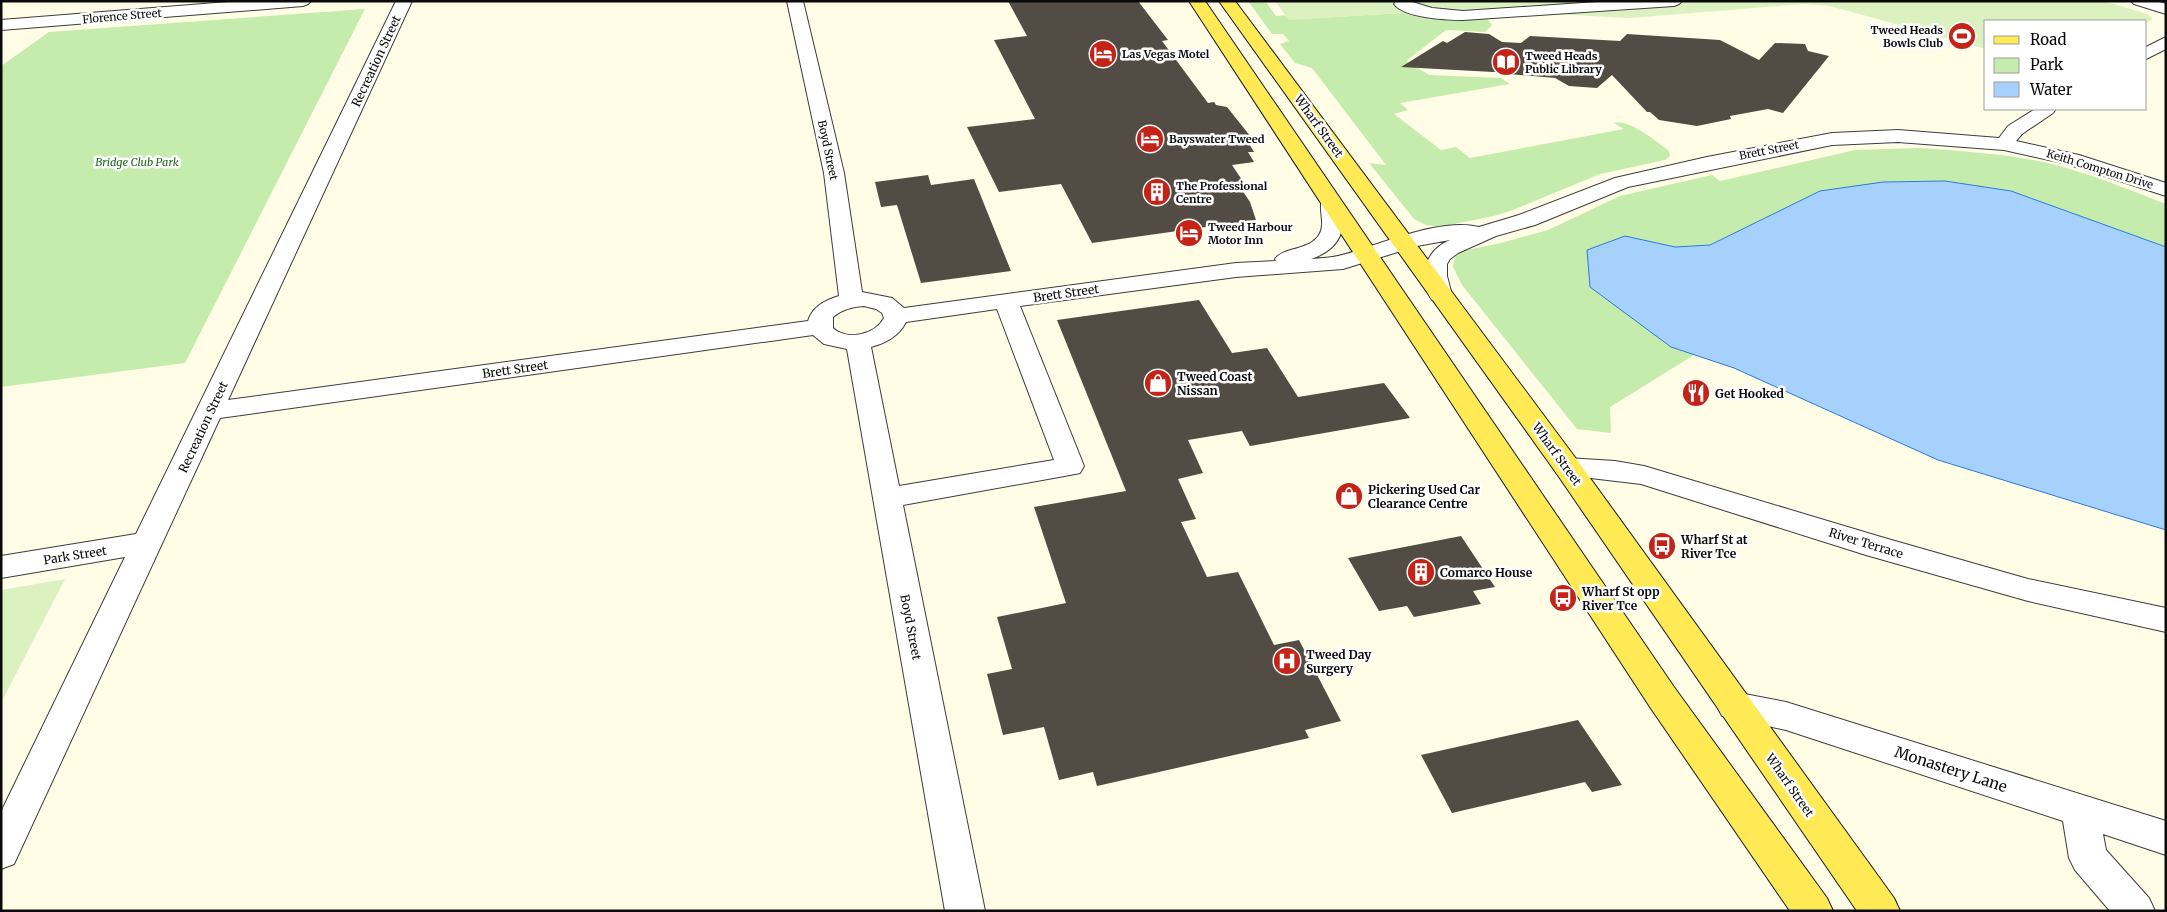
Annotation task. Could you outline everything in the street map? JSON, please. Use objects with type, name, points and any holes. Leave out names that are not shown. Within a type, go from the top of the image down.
[{"type":"main road","points":[[1197,1],[1662,697],[1813,911]]},
{"type":"main road","name":"Wharf Street","points":[[1227,1],[1567,467],[1880,911]]},
{"type":"street","name":"Florence Street","points":[[1,25],[303,1]]},
{"type":"street","name":"Recreation Street","points":[[1,852],[404,1]]},
{"type":"street","name":"Boyd Street","points":[[795,1],[834,173],[851,300]]},
{"type":"street","points":[[1402,4],[1421,12],[1447,16],[1674,1]]},
{"type":"street","points":[[2140,1],[2166,9]]},
{"type":"street","points":[[1,42],[34,23]]},
{"type":"street","points":[[2147,53],[2166,42]]},
{"type":"street","points":[[2004,144],[2028,120],[2045,110]]},
{"type":"street","name":"Brett Street","points":[[1440,295],[1436,276],[1436,264],[1441,255],[1450,248],[1488,231],[1527,220],[1622,182],[1832,139],[1898,136],[2004,144]]},
{"type":"street","name":"Keith Compton Drive","points":[[2004,144],[2072,159],[2166,190]]},
{"type":"street","name":"Brett Street","points":[[1236,270],[1301,255],[1318,248],[1328,238],[1333,228],[1331,201]]},
{"type":"street","name":"Brett Street","points":[[896,316],[1236,270],[1343,262],[1412,240],[1441,234],[1488,231]]},
{"type":"street","points":[[864,299],[882,302],[894,309],[896,316],[894,325],[886,333],[873,339],[858,342],[832,339],[823,334],[819,327],[819,320],[830,307],[851,300],[864,299]]},
{"type":"street","points":[[887,498],[1070,466],[1006,301]]},
{"type":"street","name":"Brett Street","points":[[211,411],[819,327]]},
{"type":"street","name":"Boyd Street","points":[[858,342],[965,911]]},
{"type":"street","name":"River Terrace","points":[[1567,467],[1616,470],[1644,475],[1877,547],[2028,590],[2166,620]]},
{"type":"street","name":"Park Street","points":[[1,567],[148,544]]},
{"type":"street","name":"Monastery Lane","points":[[1734,706],[1786,716],[2166,838]]},
{"type":"street","points":[[2080,810],[2088,858],[2135,911]]},
{"type":"green space","points":[[1248,1],[1265,1],[1276,16],[1309,13],[1316,18],[1402,13],[1431,20],[1485,16],[1492,25],[1485,32],[1446,30],[1406,61],[1429,75],[1501,78],[1510,84],[1400,103],[1408,110],[1394,114],[1441,150],[1456,147],[1470,158],[1624,129],[1614,123],[1620,122],[1634,127],[1650,137],[1669,151],[1670,156],[1665,160],[1600,174],[1494,216],[1439,227],[1426,225],[1414,219],[1369,163],[1386,165],[1312,68],[1295,63],[1280,44],[1289,41],[1283,34],[1272,34]]},
{"type":"green space","name":"Tweed Heads Bowls Club","points":[[1275,1],[2104,1],[2147,14],[2153,19],[2147,22],[2147,20],[1984,20],[1984,48],[1830,6],[1804,4],[1630,18],[1534,13],[1431,20],[1402,13],[1289,20]]},
{"type":"green space","name":"Bridge Club Park","points":[[365,9],[185,363],[1,387],[1,66],[49,32]]},
{"type":"green space","points":[[1919,148],[1996,154],[2035,160],[2096,177],[2166,204],[2166,247],[2011,191],[1945,181],[1883,182],[1820,191],[1709,245],[1675,247],[1625,236],[1587,251],[1671,347],[1694,355],[1610,407],[1611,433],[1577,429],[1462,285],[1453,267],[1455,257],[1462,251],[1548,230],[1620,196],[1712,175],[1720,181],[1855,150]]},
{"type":"green space","points":[[65,579],[1,703],[1,590]]},
{"type":"water","points":[[1945,181],[2011,191],[2166,247],[2166,530],[1938,460],[1734,368],[1671,347],[1590,287],[1587,250],[1625,236],[1675,247],[1710,245],[1820,191],[1883,182]]},
{"type":"building","points":[[1008,1],[1138,1],[1168,40],[1162,41],[1208,103],[1214,102],[1216,105],[1227,107],[1251,137],[1248,142],[1254,152],[1248,152],[1254,162],[1232,165],[1248,189],[1242,190],[1250,202],[1256,220],[1092,243],[1061,184],[999,192],[967,127],[1035,119],[994,40],[1027,36]]},
{"type":"building","points":[[1465,32],[1489,34],[1502,42],[1521,43],[1530,36],[1620,41],[1627,34],[1720,40],[1759,60],[1775,43],[1805,44],[1808,51],[1829,56],[1783,113],[1768,109],[1730,116],[1731,119],[1697,126],[1659,120],[1650,112],[1647,112],[1612,75],[1597,88],[1569,86],[1555,78],[1508,74],[1502,71],[1401,67],[1443,41],[1447,43]]},
{"type":"building","points":[[928,175],[931,185],[974,179],[1011,271],[921,283],[897,205],[881,207],[875,182]]},
{"type":"building","points":[[1199,300],[1232,353],[1267,348],[1298,397],[1384,383],[1410,418],[1250,446],[1242,431],[1188,440],[1203,473],[1178,479],[1196,519],[1181,522],[1207,577],[1238,572],[1274,645],[1299,640],[1341,721],[1305,730],[1309,738],[1097,786],[1093,772],[1059,780],[1044,727],[1003,735],[987,674],[1012,669],[997,617],[1066,603],[1034,507],[1126,491],[1057,320]]},
{"type":"building","name":"Comarco House","points":[[1461,536],[1495,587],[1473,591],[1481,604],[1414,617],[1407,606],[1379,611],[1348,558]]},
{"type":"building","points":[[1578,720],[1622,785],[1592,792],[1585,782],[1452,813],[1421,755]]},
{"type":"place","name":"Tweed Heads Bowls Club","points":[[1962,36]]},
{"type":"place","name":"Las Vegas Motel","points":[[1103,54]]},
{"type":"place","name":"Tweed Heads Public Library","points":[[1506,62]]},
{"type":"place","name":"Bayswater Tweed","points":[[1150,139]]},
{"type":"place","name":"The Professional Centre","points":[[1157,192]]},
{"type":"place","name":"Tweed Harbour Motor Inn","points":[[1189,233]]},
{"type":"place","name":"Tweed Coast Nissan","points":[[1158,383]]},
{"type":"place","name":"Get Hooked","points":[[1696,393]]},
{"type":"place","name":"Pickering Used Car Clearance Centre","points":[[1349,496]]},
{"type":"place","name":"Wharf St at River Tce","points":[[1662,546]]},
{"type":"place","name":"Comarco House","points":[[1421,572]]},
{"type":"place","name":"Wharf St opp River Tce","points":[[1563,598]]},
{"type":"place","name":"Tweed Day Surgery","points":[[1287,661]]}]
